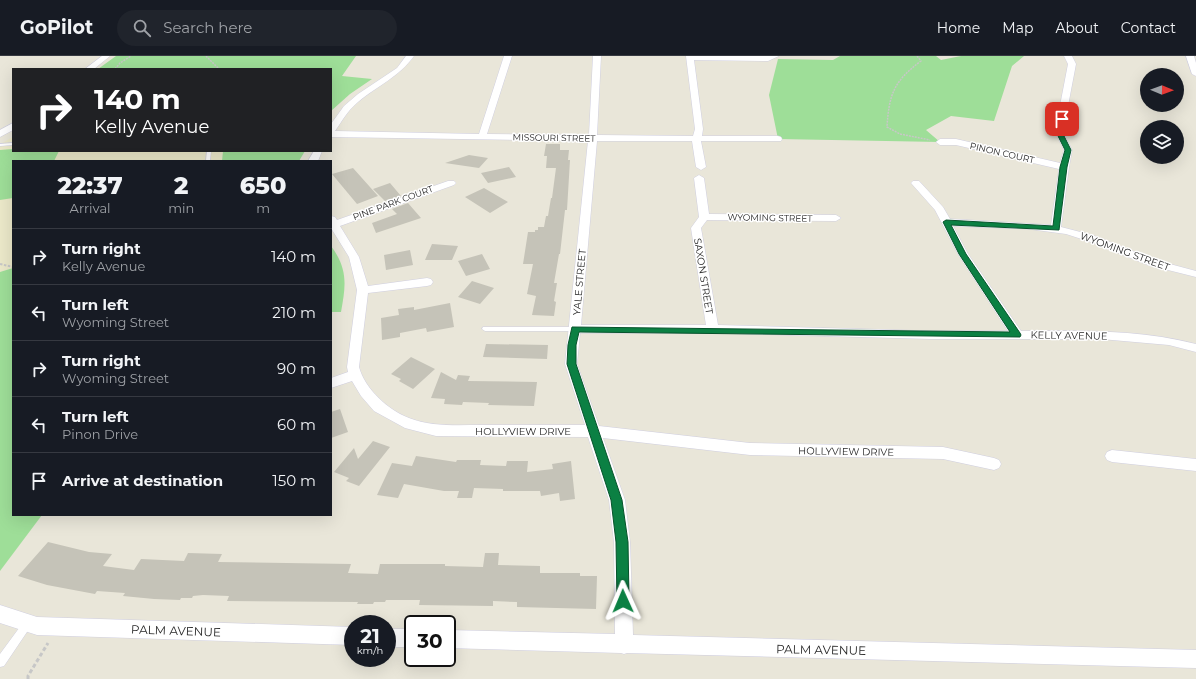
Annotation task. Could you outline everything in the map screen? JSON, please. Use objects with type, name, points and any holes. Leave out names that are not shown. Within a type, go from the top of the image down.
[{"type":"street","points":[[90,68],[106,56]]},
{"type":"street","points":[[332,130],[340,116],[355,101],[398,70],[410,56]]},
{"type":"street","points":[[482,137],[508,56]]},
{"type":"street","name":"YALE STREET","points":[[597,56],[593,138],[575,329],[572,345],[572,364],[617,500],[622,542],[624,645]]},
{"type":"street","points":[[1056,229],[1064,167],[1068,150],[1059,132],[1072,64],[1068,56]]},
{"type":"street","points":[[1190,56],[1196,74]]},
{"type":"street","points":[[691,57],[772,58]]},
{"type":"street","name":"SAXON STREET","points":[[691,57],[699,129],[696,144],[704,217],[696,228],[713,329]]},
{"type":"street","points":[[0,134],[12,127]]},
{"type":"street","name":"MISSOURI STREET","points":[[332,132],[482,137],[778,139]]},
{"type":"street","name":"PINON COURT","points":[[940,142],[956,142],[1064,167]]},
{"type":"street","name":"PINE PARK COURT","points":[[333,222],[451,182]]},
{"type":"street","points":[[916,183],[939,209],[963,254],[1017,335]]},
{"type":"street","name":"WYOMING STREET","points":[[704,217],[836,218]]},
{"type":"street","points":[[332,383],[355,375],[353,367],[363,290],[354,256],[333,222]]},
{"type":"street","name":"WYOMING STREET","points":[[946,222],[1056,229],[1102,241],[1154,263],[1196,274]]},
{"type":"street","points":[[363,290],[427,282]]},
{"type":"street","name":"KELLY AVENUE","points":[[575,329],[713,329],[931,335],[1101,335],[1169,341],[1196,348]]},
{"type":"street","name":"HOLLYVIEW DRIVE","points":[[355,375],[378,407],[405,423],[436,430],[594,431],[750,449],[943,453],[994,464]]},
{"type":"street","points":[[1112,456],[1196,465]]},
{"type":"street","name":"PALM AVENUE","points":[[0,614],[37,626],[344,636]]},
{"type":"street","name":"PALM AVENUE","points":[[456,639],[624,645],[1196,659]]},
{"type":"lane","name":"KELLY AVENUE","points":[[485,329],[575,329]]},
{"type":"lane","points":[[0,662],[28,623]]},
{"type":"path","points":[[115,68],[116,65],[122,60],[131,56]]},
{"type":"path","points":[[206,56],[218,68]]},
{"type":"path","points":[[917,56],[921,61],[903,75],[894,85],[888,105],[887,127],[900,134],[940,142]]},
{"type":"path","points":[[0,264],[12,267]]},
{"type":"path","points":[[28,679],[28,676],[58,627]]},
{"type":"shaded area","points":[[12,138],[12,152],[223,152],[222,160],[12,160],[12,268],[0,272],[0,144]]},
{"type":"green space","points":[[116,56],[356,56],[342,76],[372,79],[350,94],[332,110],[332,68],[99,68]]},
{"type":"green space","points":[[840,56],[936,56],[941,60],[961,56],[1024,56],[1012,66],[994,121],[951,116],[926,130],[940,142],[778,139],[769,95],[778,59],[833,60]]},
{"type":"green space","points":[[12,149],[12,152],[58,152],[54,160],[12,160],[12,198],[0,200],[0,150]]},
{"type":"green space","points":[[223,152],[304,152],[300,160],[222,160]]},
{"type":"green space","points":[[332,247],[337,254],[343,270],[345,285],[341,312],[332,312]]},
{"type":"green space","points":[[12,268],[12,516],[41,516],[0,571],[0,272]]},
{"type":"building","points":[[546,144],[560,144],[560,150],[569,150],[568,160],[570,160],[567,210],[565,210],[560,254],[554,283],[557,283],[554,301],[556,302],[554,316],[532,315],[536,296],[527,294],[533,264],[523,264],[528,232],[535,232],[535,230],[538,230],[538,227],[544,227],[552,198],[556,168],[546,168],[547,156],[544,156]]},
{"type":"building","points":[[469,155],[488,158],[479,168],[445,163]]},
{"type":"building","points":[[509,167],[516,177],[488,183],[481,173]]},
{"type":"building","points":[[353,168],[378,196],[357,204],[332,174]]},
{"type":"building","points":[[390,183],[401,196],[385,201],[373,189]]},
{"type":"building","points":[[484,188],[508,202],[490,213],[465,197]]},
{"type":"building","points":[[408,203],[421,218],[376,233],[372,223],[397,214],[392,209]]},
{"type":"building","points":[[432,244],[458,246],[452,260],[425,260]]},
{"type":"building","points":[[410,250],[413,265],[386,270],[384,255]]},
{"type":"building","points":[[482,254],[490,269],[466,276],[458,261]]},
{"type":"building","points":[[472,281],[494,288],[480,304],[458,297]]},
{"type":"building","points":[[450,303],[454,327],[427,332],[426,328],[400,333],[400,337],[382,340],[381,318],[399,315],[398,309],[414,307],[414,310]]},
{"type":"building","points":[[486,344],[548,345],[547,359],[483,357]]},
{"type":"building","points":[[411,357],[435,369],[413,389],[399,381],[401,379],[391,374]]},
{"type":"building","points":[[441,372],[456,380],[458,375],[470,376],[468,381],[537,382],[534,406],[488,405],[489,403],[463,402],[462,405],[444,404],[445,399],[431,398]]},
{"type":"building","points":[[340,409],[348,432],[332,438],[332,412]]},
{"type":"building","points":[[373,441],[390,447],[359,486],[346,481],[349,478],[334,472],[354,448],[358,459]]},
{"type":"building","points":[[416,456],[456,462],[457,460],[481,460],[480,465],[506,466],[507,461],[528,461],[527,472],[553,469],[552,464],[571,461],[575,499],[560,501],[559,493],[541,496],[540,491],[503,491],[503,489],[474,488],[472,498],[457,498],[459,491],[444,491],[404,484],[398,498],[377,495],[392,463],[412,466]]},
{"type":"building","points":[[48,542],[89,552],[112,554],[103,566],[134,570],[141,559],[184,561],[188,553],[222,554],[218,562],[351,564],[348,573],[378,574],[380,564],[445,564],[445,566],[483,567],[485,553],[499,553],[498,565],[540,566],[540,573],[580,573],[580,576],[597,576],[596,609],[517,607],[517,602],[493,601],[493,606],[419,605],[420,600],[386,600],[385,602],[374,602],[373,604],[357,604],[358,602],[227,601],[229,596],[203,595],[193,596],[192,598],[181,598],[180,600],[123,596],[125,593],[97,591],[95,594],[47,585],[18,576]]},
{"type":"route","points":[[623,601],[622,542],[617,500],[572,364],[572,345],[575,329],[713,329],[931,335],[1017,335],[963,254],[946,222],[955,224],[1056,229],[1064,167],[1068,150],[1059,132],[1062,119]]}]
